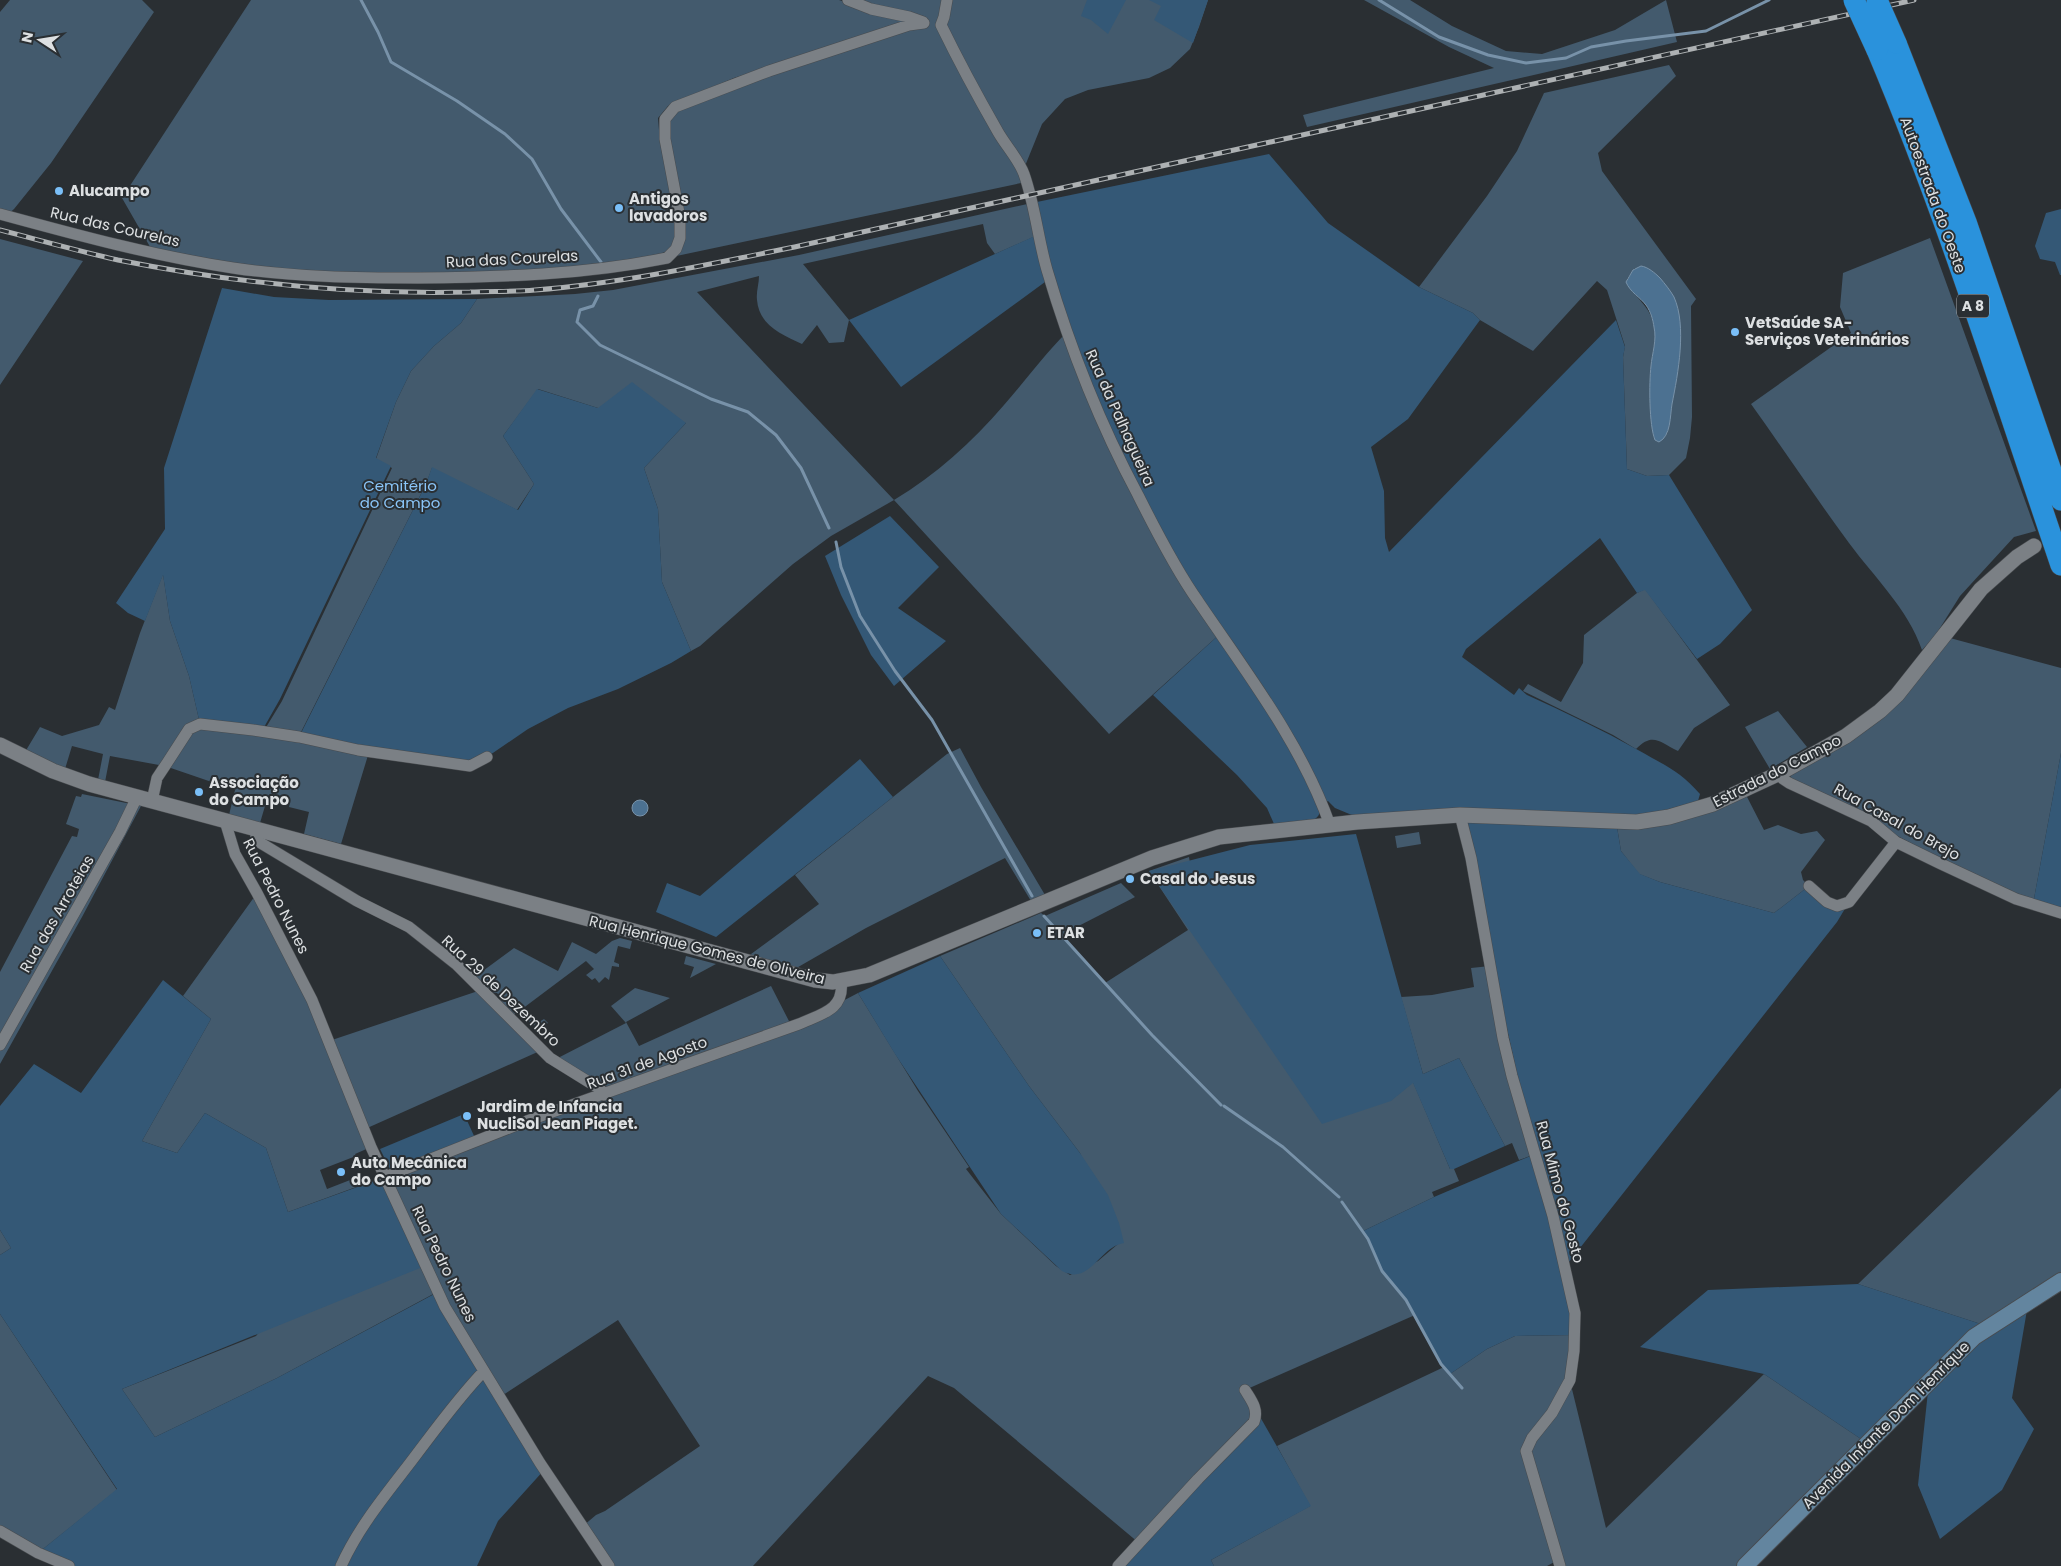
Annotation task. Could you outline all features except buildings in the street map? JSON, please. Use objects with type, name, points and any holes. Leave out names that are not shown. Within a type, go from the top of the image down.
[{"type":"highway","name":"Autoestrada do Oeste","points":[[1854,0],[1887,46],[1966,222],[2061,500]]},
{"type":"highway","name":"Autoestrada do Oeste","points":[[1877,0],[1901,106],[1957,261],[2061,565]]},
{"type":"main road","name":"Avenida Infante Dom Henrique","points":[[1745,1566],[1974,1337],[2061,1281]]},
{"type":"main road","name":"Avenida Infante Dom Henrique","points":[[2037,1296],[2061,1285]]},
{"type":"street","points":[[848,0],[871,9],[909,17],[924,23],[941,25],[947,0]]},
{"type":"street","name":"Rua das Courelas","points":[[0,214],[167,256],[234,268],[309,276],[344,278],[487,278],[550,275],[667,258],[676,249],[680,238],[680,218],[665,139],[665,119],[675,107],[769,71],[909,25],[924,23]]},
{"type":"street","name":"Rua da Palhagueira","points":[[941,25],[962,68],[1023,171],[1031,197],[1046,268],[1077,364],[1137,494],[1196,599],[1239,660],[1288,738],[1322,803],[1330,825]]},
{"type":"street","name":"Estrada do Campo","points":[[1411,818],[1460,815],[1619,822],[1654,820],[1683,814],[1713,804],[1780,772],[1846,736],[1890,704],[1972,598],[2002,570],[2034,546]]},
{"type":"street","points":[[152,801],[157,778],[164,766],[189,729],[200,724],[258,730],[355,750],[470,766],[487,757]]},
{"type":"street","name":"Rua Henrique Gomes de Oliveira","points":[[0,745],[64,776],[815,980],[842,981],[861,977],[1135,865],[1187,846],[1220,837],[1411,818]]},
{"type":"street","name":"Rua Casal do Brejo","points":[[1780,772],[1783,779],[1789,783],[1874,823],[1896,842],[2016,899],[2061,913]]},
{"type":"street","name":"Rua das Arroteias","points":[[0,1045],[116,840],[137,797]]},
{"type":"street","name":"Rua Mimo do Gosto","points":[[1460,815],[1471,858],[1503,1038],[1512,1076],[1553,1216],[1575,1313],[1574,1351],[1570,1380],[1552,1413],[1532,1438],[1526,1452],[1560,1566]]},
{"type":"street","name":"Rua Pedro Nunes","points":[[225,821],[235,854],[261,900],[312,1000],[385,1177],[445,1307],[540,1463],[609,1566]]},
{"type":"street","name":"Rua 29 de Dezembro","points":[[256,829],[256,837],[259,842],[356,901],[409,927],[457,965],[550,1058],[600,1090],[604,1095]]},
{"type":"street","points":[[1810,886],[1827,902],[1837,906],[1849,902],[1896,842]]},
{"type":"street","name":"Rua 31 de Agosto","points":[[385,1177],[527,1121],[784,1030],[833,1008],[840,1000],[843,992],[842,981]]},
{"type":"street","points":[[340,1566],[355,1538],[388,1490],[444,1417],[484,1371]]},
{"type":"street","points":[[1118,1566],[1198,1479],[1254,1422],[1256,1416],[1255,1408],[1245,1390]]},
{"type":"street","points":[[0,1531],[38,1554],[69,1566]]},
{"type":"green space","points":[[10,0],[142,0],[154,12],[51,163],[14,209],[6,216],[0,214],[0,12]]},
{"type":"green space","points":[[251,0],[839,0],[909,22],[734,78],[668,106],[658,118],[660,142],[677,229],[675,242],[667,251],[656,256],[608,267],[344,278],[153,252],[122,198]]},
{"type":"green space","points":[[848,0],[1208,0],[1190,49],[1170,68],[1149,78],[1088,90],[1065,99],[1042,124],[1023,171],[1026,182],[667,258],[680,238],[665,139],[675,107],[923,23]]},
{"type":"green space","points":[[1364,0],[1410,0],[1452,26],[1506,51],[1542,54],[1615,30],[1666,0],[1677,42],[1307,127],[1303,115],[1494,68],[1449,47]]},
{"type":"green space","points":[[1669,65],[1676,76],[1598,153],[1602,171],[1696,299],[1691,306],[1692,417],[1690,438],[1686,458],[1669,475],[1647,476],[1627,469],[1623,357],[1625,346],[1607,290],[1597,281],[1533,351],[1480,320],[1473,313],[1419,287],[1487,196],[1517,151],[1544,93]],"holes":[[[1635,268],[1680,350],[1667,434],[1654,438],[1650,385],[1655,329],[1650,313],[1633,292],[1627,279]]]},
{"type":"green space","name":"Cemitério do Campo","points":[[1032,203],[1038,235],[995,254],[987,243],[983,224],[803,264],[849,320],[844,342],[829,343],[817,325],[802,344],[772,328],[759,309],[757,297],[759,276],[697,292],[894,500],[831,536],[793,564],[700,646],[691,651],[662,582],[658,509],[644,468],[686,423],[598,408],[538,389],[503,436],[534,484],[517,510],[432,468],[426,484],[300,734],[265,729],[282,701],[392,468],[376,459],[396,402],[411,371],[434,346],[461,323],[477,299],[613,290],[799,255]]},
{"type":"green space","points":[[1930,238],[2036,531],[2014,537],[1960,596],[1935,636],[1922,650],[1908,621],[1890,594],[1849,543],[1751,404],[1851,333],[1840,307],[1843,273]]},
{"type":"green space","points":[[0,239],[83,261],[0,385]]},
{"type":"green space","points":[[1067,332],[1221,633],[1109,734],[894,500],[939,469],[966,445],[992,419]]},
{"type":"green space","points":[[163,574],[170,621],[189,676],[200,724],[369,752],[341,844],[304,834],[309,812],[289,807],[290,802],[268,796],[260,823],[229,815],[235,790],[165,766],[166,763],[159,765],[110,756],[105,782],[98,780],[103,754],[72,746],[65,769],[25,752],[40,727],[62,736],[99,725],[109,707],[115,710],[140,633]]},
{"type":"green space","points":[[1645,589],[1730,705],[1694,728],[1678,751],[1656,740],[1647,741],[1636,749],[1613,735],[1523,691],[1528,684],[1561,702],[1583,663],[1584,635],[1637,593]]},
{"type":"green space","points":[[1950,638],[2061,668],[2061,753],[2033,904],[2016,899],[1809,789],[1791,778],[1790,775],[1874,724]]},
{"type":"green space","points":[[1778,711],[1807,747],[1770,769],[1745,727]]},
{"type":"green space","points":[[960,748],[1045,895],[1031,901],[1005,858],[866,928],[793,970],[747,957],[819,904],[795,875],[947,754]]},
{"type":"green space","points":[[1745,793],[1764,830],[1778,825],[1801,834],[1817,831],[1825,840],[1801,872],[1803,880],[1809,886],[1774,913],[1660,882],[1639,874],[1621,851],[1617,827]]},
{"type":"green space","points":[[82,794],[141,806],[0,1064],[0,972],[72,836],[77,837],[79,829],[66,824],[76,796],[81,797]]},
{"type":"green space","points":[[1419,832],[1421,844],[1397,848],[1395,836]]},
{"type":"green space","points":[[1189,857],[1190,863],[1390,1101],[1413,1082],[1450,1169],[1454,1169],[1459,1181],[1432,1192],[1434,1197],[1363,1231],[1369,1239],[1382,1271],[1406,1300],[1415,1315],[1245,1390],[1256,1416],[1139,1543],[954,1388],[928,1376],[753,1566],[609,1566],[583,1526],[596,1515],[605,1511],[700,1446],[618,1320],[500,1397],[437,1292],[277,1378],[155,1437],[122,1389],[256,1336],[385,1177],[603,1095],[554,1060],[626,1023],[611,1006],[635,988],[670,998],[626,1022],[639,1046],[771,986],[790,1023],[799,1024],[858,993],[918,1091],[969,1167],[966,1169],[1001,1214],[1056,1266],[1070,1275],[1098,1261],[1118,1244],[1080,1153],[1029,1086],[940,956],[1041,913],[1045,916],[1121,883],[1135,897],[1061,935],[1105,983],[1188,930],[1149,871]]},
{"type":"green space","points":[[257,893],[329,1041],[481,990],[542,1050],[365,1129],[371,1147],[355,1154],[356,1156],[320,1170],[327,1189],[363,1175],[367,1183],[288,1212],[266,1148],[205,1113],[177,1153],[142,1141],[211,1019],[183,996]]},
{"type":"green space","points":[[620,938],[632,941],[630,949],[618,946],[614,962],[619,964],[619,967],[612,966],[609,980],[605,977],[599,983],[595,978],[592,980],[586,975],[594,969],[586,961],[514,1015],[500,1000],[500,996],[494,993],[476,976],[514,948],[558,971],[572,942],[596,954],[612,941]]},
{"type":"green space","points":[[686,956],[716,964],[690,978],[694,967],[684,964]]},
{"type":"green space","points":[[1490,966],[1535,1154],[1519,1160],[1512,1143],[1505,1146],[1459,1058],[1423,1074],[1401,997],[1432,995],[1474,987],[1471,968]]},
{"type":"green space","points":[[529,1013],[536,1024],[544,1019],[548,1023],[538,1029],[524,1017]]},
{"type":"green space","points":[[2061,1088],[2061,1281],[1990,1327],[1858,1284]]},
{"type":"green space","points":[[0,1230],[11,1248],[0,1255]]},
{"type":"green space","points":[[0,1314],[117,1490],[38,1553],[0,1531]]},
{"type":"green space","points":[[1574,1335],[1570,1381],[1606,1528],[1764,1374],[1867,1443],[1744,1566],[1560,1566],[1558,1560],[1547,1566],[1214,1566],[1211,1560],[1310,1506],[1277,1446],[1444,1367],[1450,1374],[1487,1349],[1515,1336]]},
{"type":"shaded area","points":[[1087,0],[1126,0],[1108,34],[1091,20],[1081,16]]},
{"type":"shaded area","points":[[1149,0],[1208,0],[1193,43],[1154,20],[1161,6]]},
{"type":"shaded area","points":[[1269,154],[1328,223],[1419,287],[1473,313],[1480,320],[1408,419],[1371,447],[1384,491],[1385,538],[1389,552],[1616,320],[1625,347],[1623,357],[1627,469],[1647,476],[1669,475],[1752,610],[1720,644],[1697,659],[1645,590],[1637,593],[1600,538],[1466,649],[1462,657],[1514,695],[1519,688],[1527,695],[1597,728],[1671,769],[1700,794],[1698,801],[1651,814],[1359,818],[1335,808],[1328,801],[1320,805],[1319,814],[1312,821],[1274,824],[1267,808],[1237,775],[1153,695],[1221,633],[1137,494],[1045,282],[901,387],[849,320],[1037,235],[1032,203]]},
{"type":"shaded area","points":[[2061,209],[2060,275],[2055,262],[2040,259],[2035,246],[2046,213]]},
{"type":"shaded area","points":[[1641,266],[1656,274],[1669,289],[1678,309],[1680,322],[1679,365],[1668,431],[1659,442],[1655,440],[1653,433],[1650,404],[1650,373],[1655,337],[1653,322],[1646,305],[1630,289],[1626,282],[1633,270]]},
{"type":"shaded area","points":[[222,288],[274,297],[329,300],[477,299],[461,323],[434,346],[411,371],[396,402],[376,458],[391,466],[280,699],[263,729],[200,724],[189,676],[170,621],[163,575],[145,621],[128,613],[116,603],[165,529],[164,468]]},
{"type":"shaded area","points":[[632,382],[686,423],[644,468],[658,509],[662,582],[691,651],[618,689],[568,708],[528,729],[487,757],[470,766],[299,737],[426,484],[432,467],[518,510],[534,484],[503,436],[537,389],[598,408]]},
{"type":"shaded area","points":[[890,516],[939,567],[898,608],[946,641],[894,686],[871,655],[841,595],[825,556]]},
{"type":"shaded area","points":[[2061,753],[2061,913],[2033,904]]},
{"type":"shaded area","points":[[860,759],[893,797],[716,937],[656,912],[667,883],[700,896]]},
{"type":"shaded area","points":[[640,800],[646,802],[648,808],[646,814],[640,816],[634,814],[632,808],[634,802]]},
{"type":"shaded area","points":[[1460,819],[1617,827],[1621,851],[1640,874],[1660,882],[1774,913],[1809,886],[1827,902],[1849,902],[1837,922],[1565,1267],[1574,1335],[1515,1336],[1487,1349],[1450,1374],[1441,1364],[1406,1300],[1382,1271],[1369,1239],[1363,1231],[1434,1197],[1535,1154]]},
{"type":"shaded area","points":[[1356,834],[1423,1074],[1459,1058],[1505,1146],[1454,1169],[1450,1169],[1413,1083],[1391,1101],[1322,1124],[1149,871],[1250,845]]},
{"type":"shaded area","points":[[940,956],[1029,1086],[1080,1153],[1108,1195],[1119,1223],[1124,1243],[1115,1246],[1080,1274],[1062,1271],[1001,1214],[895,1054],[858,993]]},
{"type":"shaded area","points":[[163,980],[211,1019],[142,1141],[177,1153],[205,1113],[266,1148],[288,1212],[385,1177],[425,1266],[122,1389],[155,1437],[277,1378],[438,1292],[545,1469],[498,1521],[477,1566],[69,1566],[38,1553],[117,1489],[0,1314],[0,1255],[11,1248],[0,1230],[0,1106],[34,1064],[81,1093]]},
{"type":"shaded area","points":[[464,1114],[475,1138],[391,1171],[380,1149]]},
{"type":"shaded area","points":[[1858,1284],[1990,1327],[2027,1310],[2012,1398],[2034,1429],[2002,1490],[1940,1539],[1918,1485],[1929,1382],[1867,1443],[1764,1374],[1640,1347],[1708,1290]]},
{"type":"shaded area","points":[[1255,1408],[1311,1506],[1211,1560],[1214,1566],[1118,1566],[1254,1422]]},
{"type":"waterway","points":[[361,0],[391,62],[457,101],[505,134],[532,159],[561,209],[601,262]]},
{"type":"waterway","points":[[1379,0],[1439,37],[1488,55],[1526,63],[1566,58],[1591,47],[1706,31],[1769,0]]},
{"type":"waterway","points":[[598,296],[593,306],[580,310],[577,322],[600,345],[711,399],[748,412],[776,435],[801,468],[829,528]]},
{"type":"waterway","points":[[836,542],[841,567],[860,616],[895,671],[932,720],[1032,896]]},
{"type":"waterway","points":[[1044,916],[1152,1035],[1221,1105]]},
{"type":"waterway","points":[[1224,1106],[1283,1147],[1339,1197]]},
{"type":"waterway","points":[[1342,1202],[1368,1239],[1382,1271],[1406,1300],[1441,1364],[1462,1388]]},
{"type":"railway","points":[[0,230],[118,260],[205,275],[293,286],[382,292],[519,291],[568,287],[667,272],[799,246],[1914,0]]},
{"type":"place","name":"Alucampo","points":[[59,191]]},
{"type":"place","name":"Antigos lavadoros","points":[[619,208]]},
{"type":"place","name":"VetSaúde SA- Serviços Veterinários","points":[[1735,332]]},
{"type":"place","name":"Associação do Campo","points":[[199,792]]},
{"type":"place","name":"Casal do Jesus","points":[[1130,879]]},
{"type":"place","name":"ETAR","points":[[1037,933]]},
{"type":"place","name":"Jardim de Infancia NucliSol Jean Piaget.","points":[[467,1116]]},
{"type":"place","name":"Auto Mecânica do Campo","points":[[341,1172]]}]
